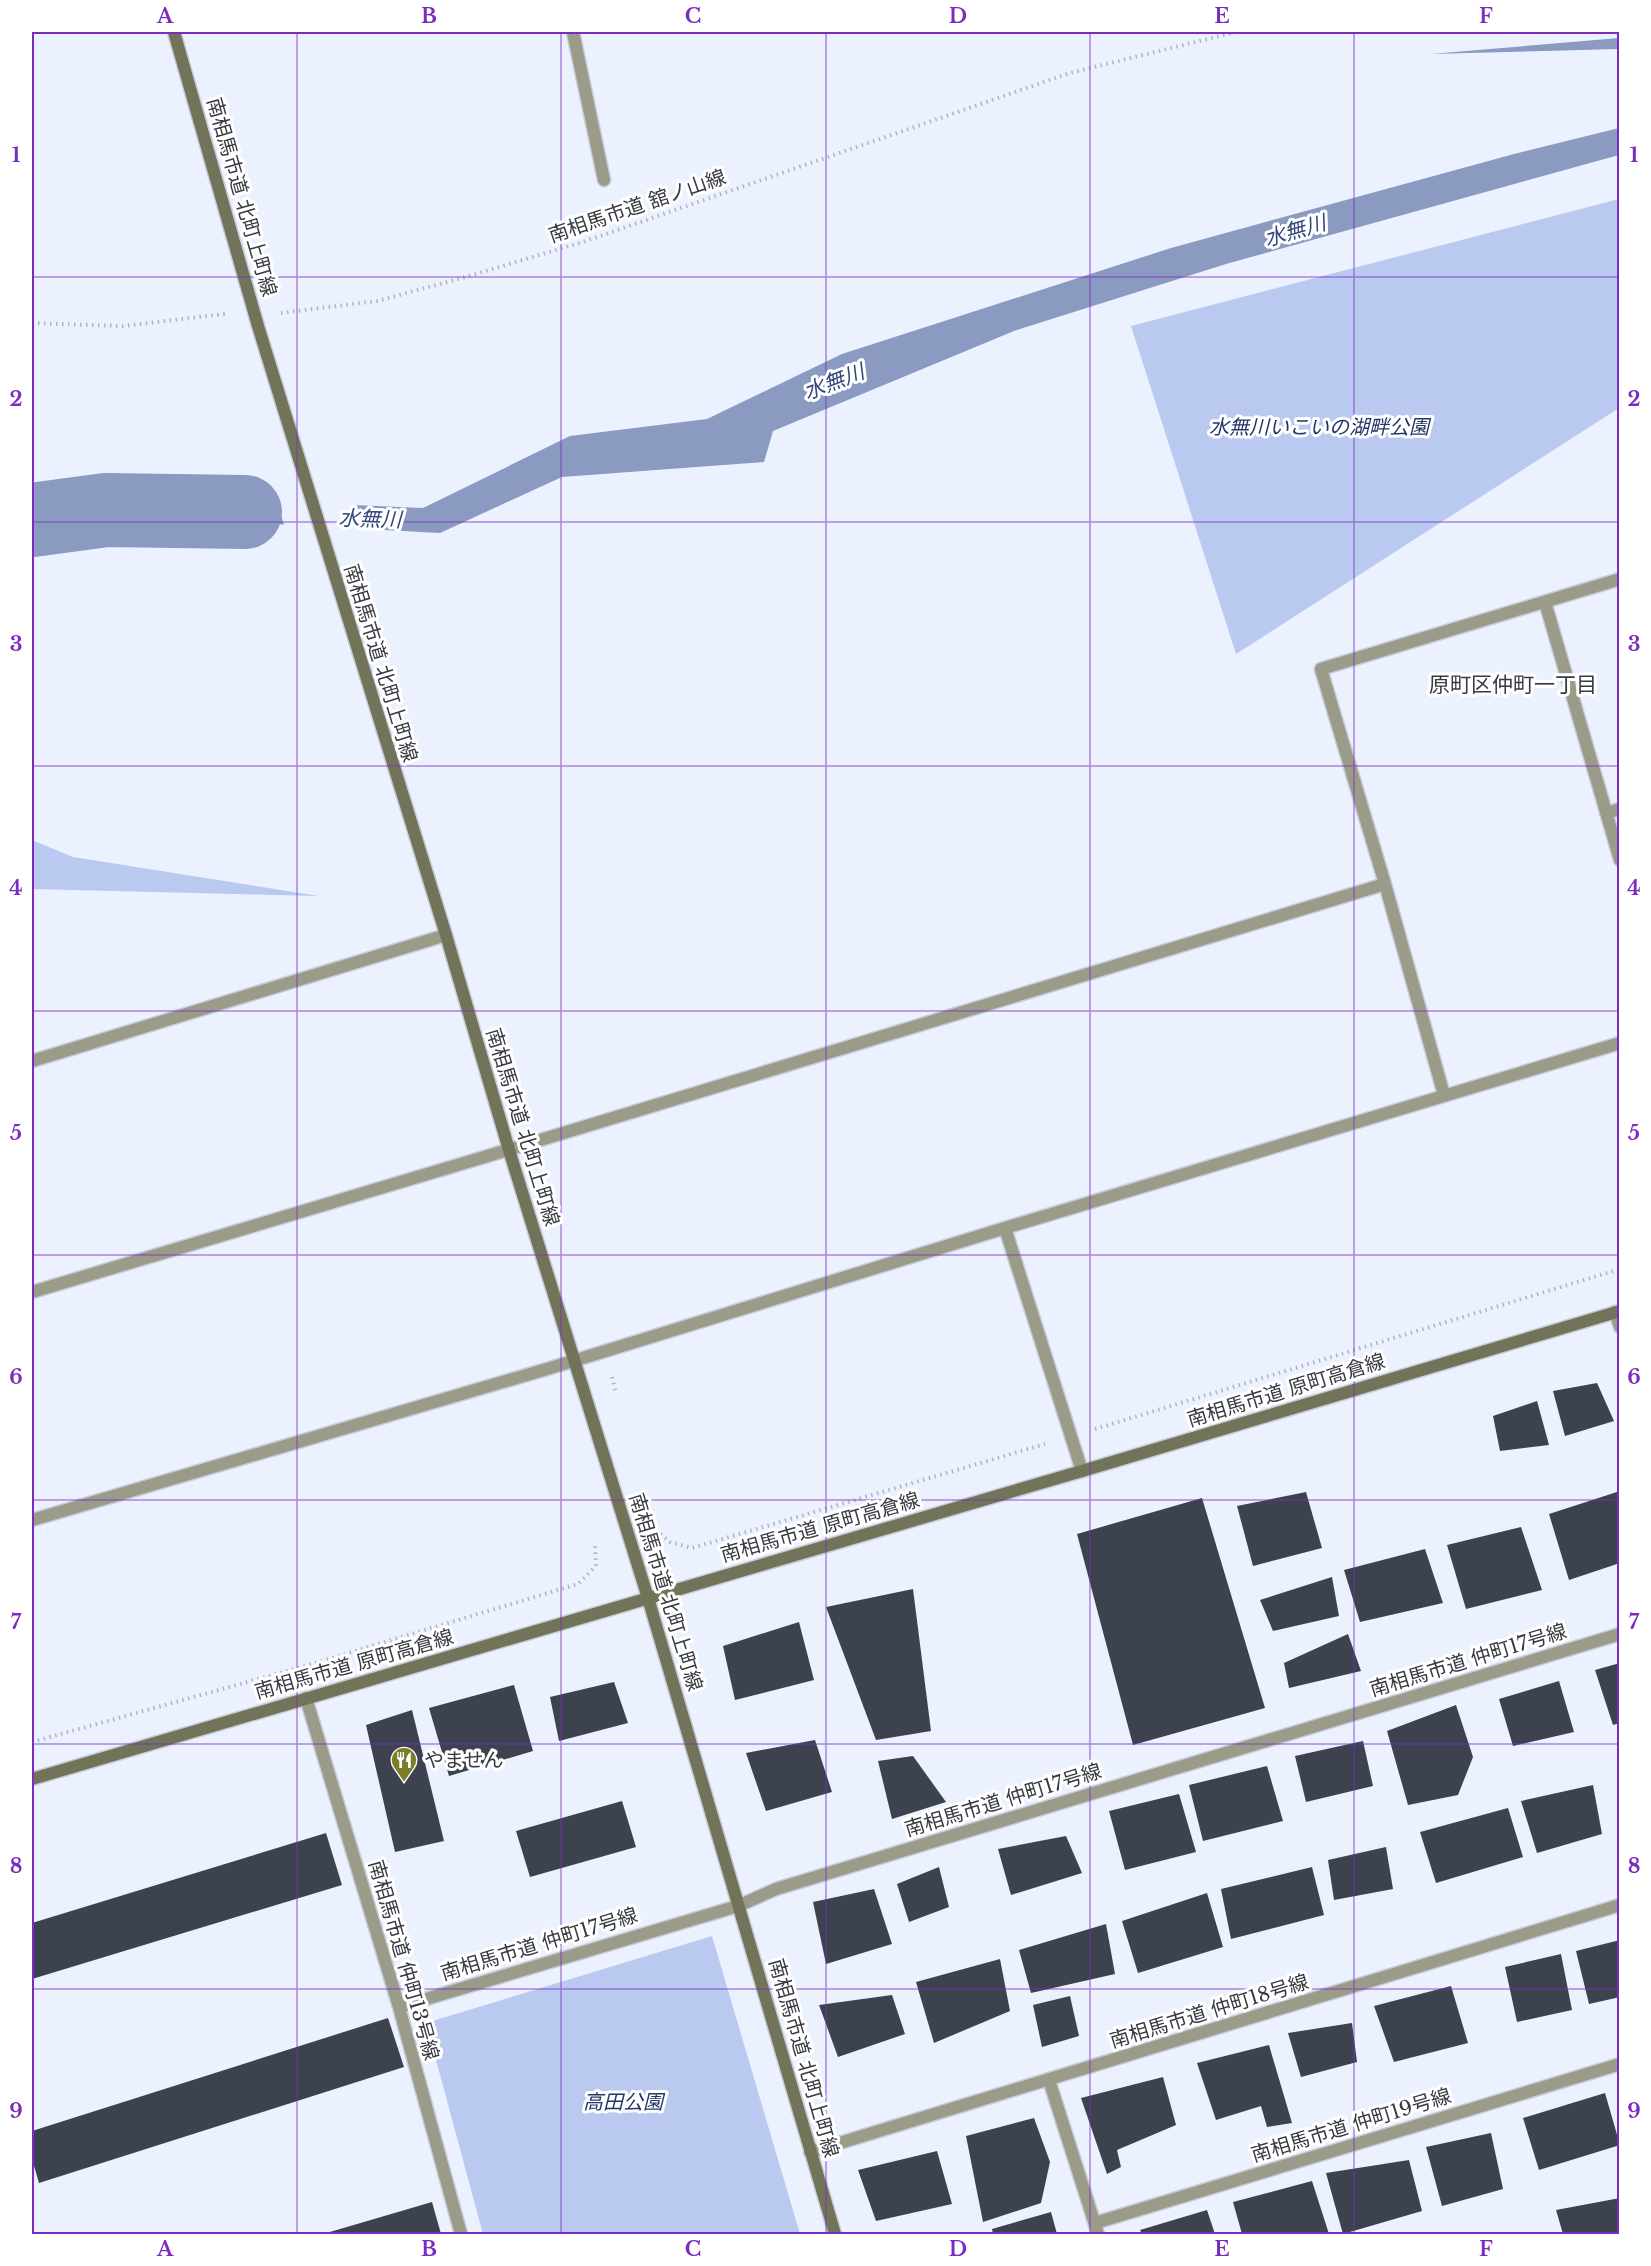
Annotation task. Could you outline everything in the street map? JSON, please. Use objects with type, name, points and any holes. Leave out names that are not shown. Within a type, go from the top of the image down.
[{"type":"street","name":"南相馬市道 北町上町線","points":[[174,32],[258,326],[434,903],[446,935],[508,1150],[648,1598],[836,2235]]},
{"type":"street","points":[[573,32],[604,180]]},
{"type":"street","points":[[1444,1095],[1385,884],[1321,669],[1620,579]]},
{"type":"street","points":[[1545,602],[1620,860]]},
{"type":"street","points":[[1606,813],[1620,809]]},
{"type":"street","points":[[32,1292],[1385,884]]},
{"type":"street","points":[[32,1061],[446,935]]},
{"type":"street","points":[[32,1520],[575,1361],[1005,1228],[1620,1043]]},
{"type":"street","points":[[1005,1228],[1082,1471]]},
{"type":"street","points":[[1617,1311],[1620,1327]]},
{"type":"street","name":"南相馬市道 原町高倉線","points":[[32,1779],[1082,1471],[1617,1311]]},
{"type":"street","name":"南相馬市道 仲町17号線","points":[[399,2007],[738,1906],[776,1889],[1620,1634]]},
{"type":"street","name":"南相馬市道 仲町13号線","points":[[306,1698],[399,2007],[460,2235]]},
{"type":"street","name":"南相馬市道 仲町18号線","points":[[810,2152],[1620,1905]]},
{"type":"street","name":"南相馬市道 仲町19号線","points":[[1096,2229],[1620,2064]]},
{"type":"street","points":[[1049,2080],[1096,2229]]},
{"type":"path","name":"南相馬市道 舘ノ山線","points":[[32,323],[123,326],[254,311],[279,313],[376,301],[583,242],[1070,73],[1236,32]]},
{"type":"path","points":[[655,1529],[670,1542],[692,1548],[1071,1437],[1620,1269]]},
{"type":"path","points":[[604,1352],[618,1400]]},
{"type":"path","points":[[32,1742],[305,1666],[578,1584],[596,1566],[595,1544]]},
{"type":"green space","name":"水無川いこいの湖畔公園","points":[[1619,199],[1619,408],[1236,654],[1131,326]]},
{"type":"green space","points":[[32,840],[73,857],[319,896],[32,889]]},
{"type":"green space","name":"高田公園","points":[[712,1936],[800,2234],[483,2234],[426,2023]]},
{"type":"water","points":[[1619,38],[1619,49],[1431,54]]},
{"type":"water","points":[[1619,128],[1619,155],[1226,264],[1014,331],[773,431],[764,462],[562,477],[440,533],[139,517],[147,497],[32,531],[32,509],[148,496],[423,508],[570,436],[707,419],[842,354],[1171,248],[1514,154]]},
{"type":"pier","points":[[276,499],[356,503],[365,532],[285,528]]},
{"type":"building","points":[[1597,1383],[1614,1421],[1565,1436],[1553,1391]]},
{"type":"building","points":[[1537,1401],[1549,1445],[1500,1451],[1493,1416]]},
{"type":"building","points":[[1620,1491],[1620,1563],[1569,1580],[1549,1514]]},
{"type":"building","points":[[1306,1492],[1322,1548],[1253,1566],[1237,1506]]},
{"type":"building","points":[[1202,1498],[1265,1708],[1133,1745],[1077,1534]]},
{"type":"building","points":[[1521,1527],[1542,1590],[1466,1609],[1447,1545]]},
{"type":"building","points":[[1425,1549],[1443,1603],[1360,1622],[1344,1570]]},
{"type":"building","points":[[1332,1577],[1339,1616],[1273,1631],[1260,1600]]},
{"type":"building","points":[[913,1589],[931,1731],[876,1740],[826,1607]]},
{"type":"building","points":[[799,1622],[814,1680],[735,1700],[723,1646]]},
{"type":"building","points":[[1348,1634],[1361,1671],[1289,1688],[1284,1663]]},
{"type":"building","points":[[1620,1663],[1620,1723],[1613,1725],[1595,1670]]},
{"type":"building","points":[[1559,1681],[1574,1732],[1513,1746],[1499,1699]]},
{"type":"building","points":[[614,1682],[628,1723],[559,1741],[550,1697]]},
{"type":"building","points":[[514,1685],[533,1751],[449,1776],[429,1708]]},
{"type":"building","points":[[1456,1705],[1473,1757],[1458,1795],[1408,1805],[1387,1731]]},
{"type":"building","name":"やません","points":[[412,1710],[444,1841],[395,1852],[366,1725]]},
{"type":"building","points":[[815,1740],[832,1792],[766,1811],[746,1753]]},
{"type":"building","points":[[1363,1741],[1373,1786],[1306,1802],[1295,1756]]},
{"type":"building","points":[[913,1756],[946,1802],[892,1819],[878,1761]]},
{"type":"building","points":[[1267,1766],[1283,1821],[1203,1841],[1189,1785]]},
{"type":"building","points":[[1593,1785],[1602,1834],[1537,1853],[1521,1801]]},
{"type":"building","points":[[1179,1794],[1196,1852],[1125,1870],[1109,1811]]},
{"type":"building","points":[[622,1801],[636,1847],[530,1877],[516,1831]]},
{"type":"building","points":[[1508,1808],[1523,1857],[1436,1883],[1420,1832]]},
{"type":"building","points":[[326,1833],[342,1885],[32,1979],[32,1923]]},
{"type":"building","points":[[1066,1836],[1082,1873],[1011,1895],[998,1849]]},
{"type":"building","points":[[1386,1847],[1393,1889],[1334,1900],[1328,1860]]},
{"type":"building","points":[[939,1867],[949,1907],[909,1922],[897,1884]]},
{"type":"building","points":[[1312,1867],[1324,1915],[1231,1939],[1221,1889]]},
{"type":"building","points":[[874,1889],[892,1944],[826,1964],[813,1902]]},
{"type":"building","points":[[1207,1893],[1223,1947],[1138,1973],[1122,1921]]},
{"type":"building","points":[[1106,1924],[1115,1974],[1031,1993],[1019,1950]]},
{"type":"building","points":[[1620,1940],[1620,1997],[1589,2004],[1576,1951]]},
{"type":"building","points":[[1561,1954],[1572,2010],[1517,2022],[1505,1967]]},
{"type":"building","points":[[1000,1959],[1010,2011],[934,2043],[916,1982]]},
{"type":"building","points":[[1451,1986],[1468,2043],[1394,2062],[1374,2006]]},
{"type":"building","points":[[892,1995],[905,2034],[838,2057],[819,2005]]},
{"type":"building","points":[[1070,1996],[1079,2036],[1042,2047],[1033,2005]]},
{"type":"building","points":[[388,2018],[404,2067],[39,2183],[32,2159],[32,2131]]},
{"type":"building","points":[[1352,2023],[1357,2062],[1301,2077],[1288,2033]]},
{"type":"building","points":[[1269,2045],[1292,2123],[1267,2127],[1261,2106],[1216,2120],[1197,2063]]},
{"type":"building","points":[[1163,2077],[1176,2125],[1117,2150],[1121,2167],[1107,2174],[1081,2098]]},
{"type":"building","points":[[1605,2093],[1620,2145],[1539,2170],[1523,2118]]},
{"type":"building","points":[[1034,2118],[1050,2162],[1041,2203],[983,2222],[966,2136]]},
{"type":"building","points":[[1491,2133],[1503,2189],[1442,2206],[1426,2147]]},
{"type":"building","points":[[937,2151],[952,2204],[876,2221],[858,2170]]},
{"type":"building","points":[[1409,2160],[1422,2211],[1343,2234],[1326,2173]]},
{"type":"building","points":[[1312,2181],[1329,2234],[1242,2234],[1233,2202]]},
{"type":"building","points":[[1620,2198],[1620,2234],[1563,2234],[1556,2210]]},
{"type":"building","points":[[432,2202],[441,2234],[323,2234]]},
{"type":"building","points":[[1207,2210],[1215,2234],[1142,2234],[1140,2230]]},
{"type":"building","points":[[1051,2212],[1057,2234],[993,2234],[992,2229]]},
{"type":"waterway","name":"水無川","points":[[32,520],[106,510],[245,512]]},
{"type":"place","name":"やません","points":[[404,1783]]},
{"type":"district","name":"原町区仲町一丁目","points":[[1513,685]]}]
